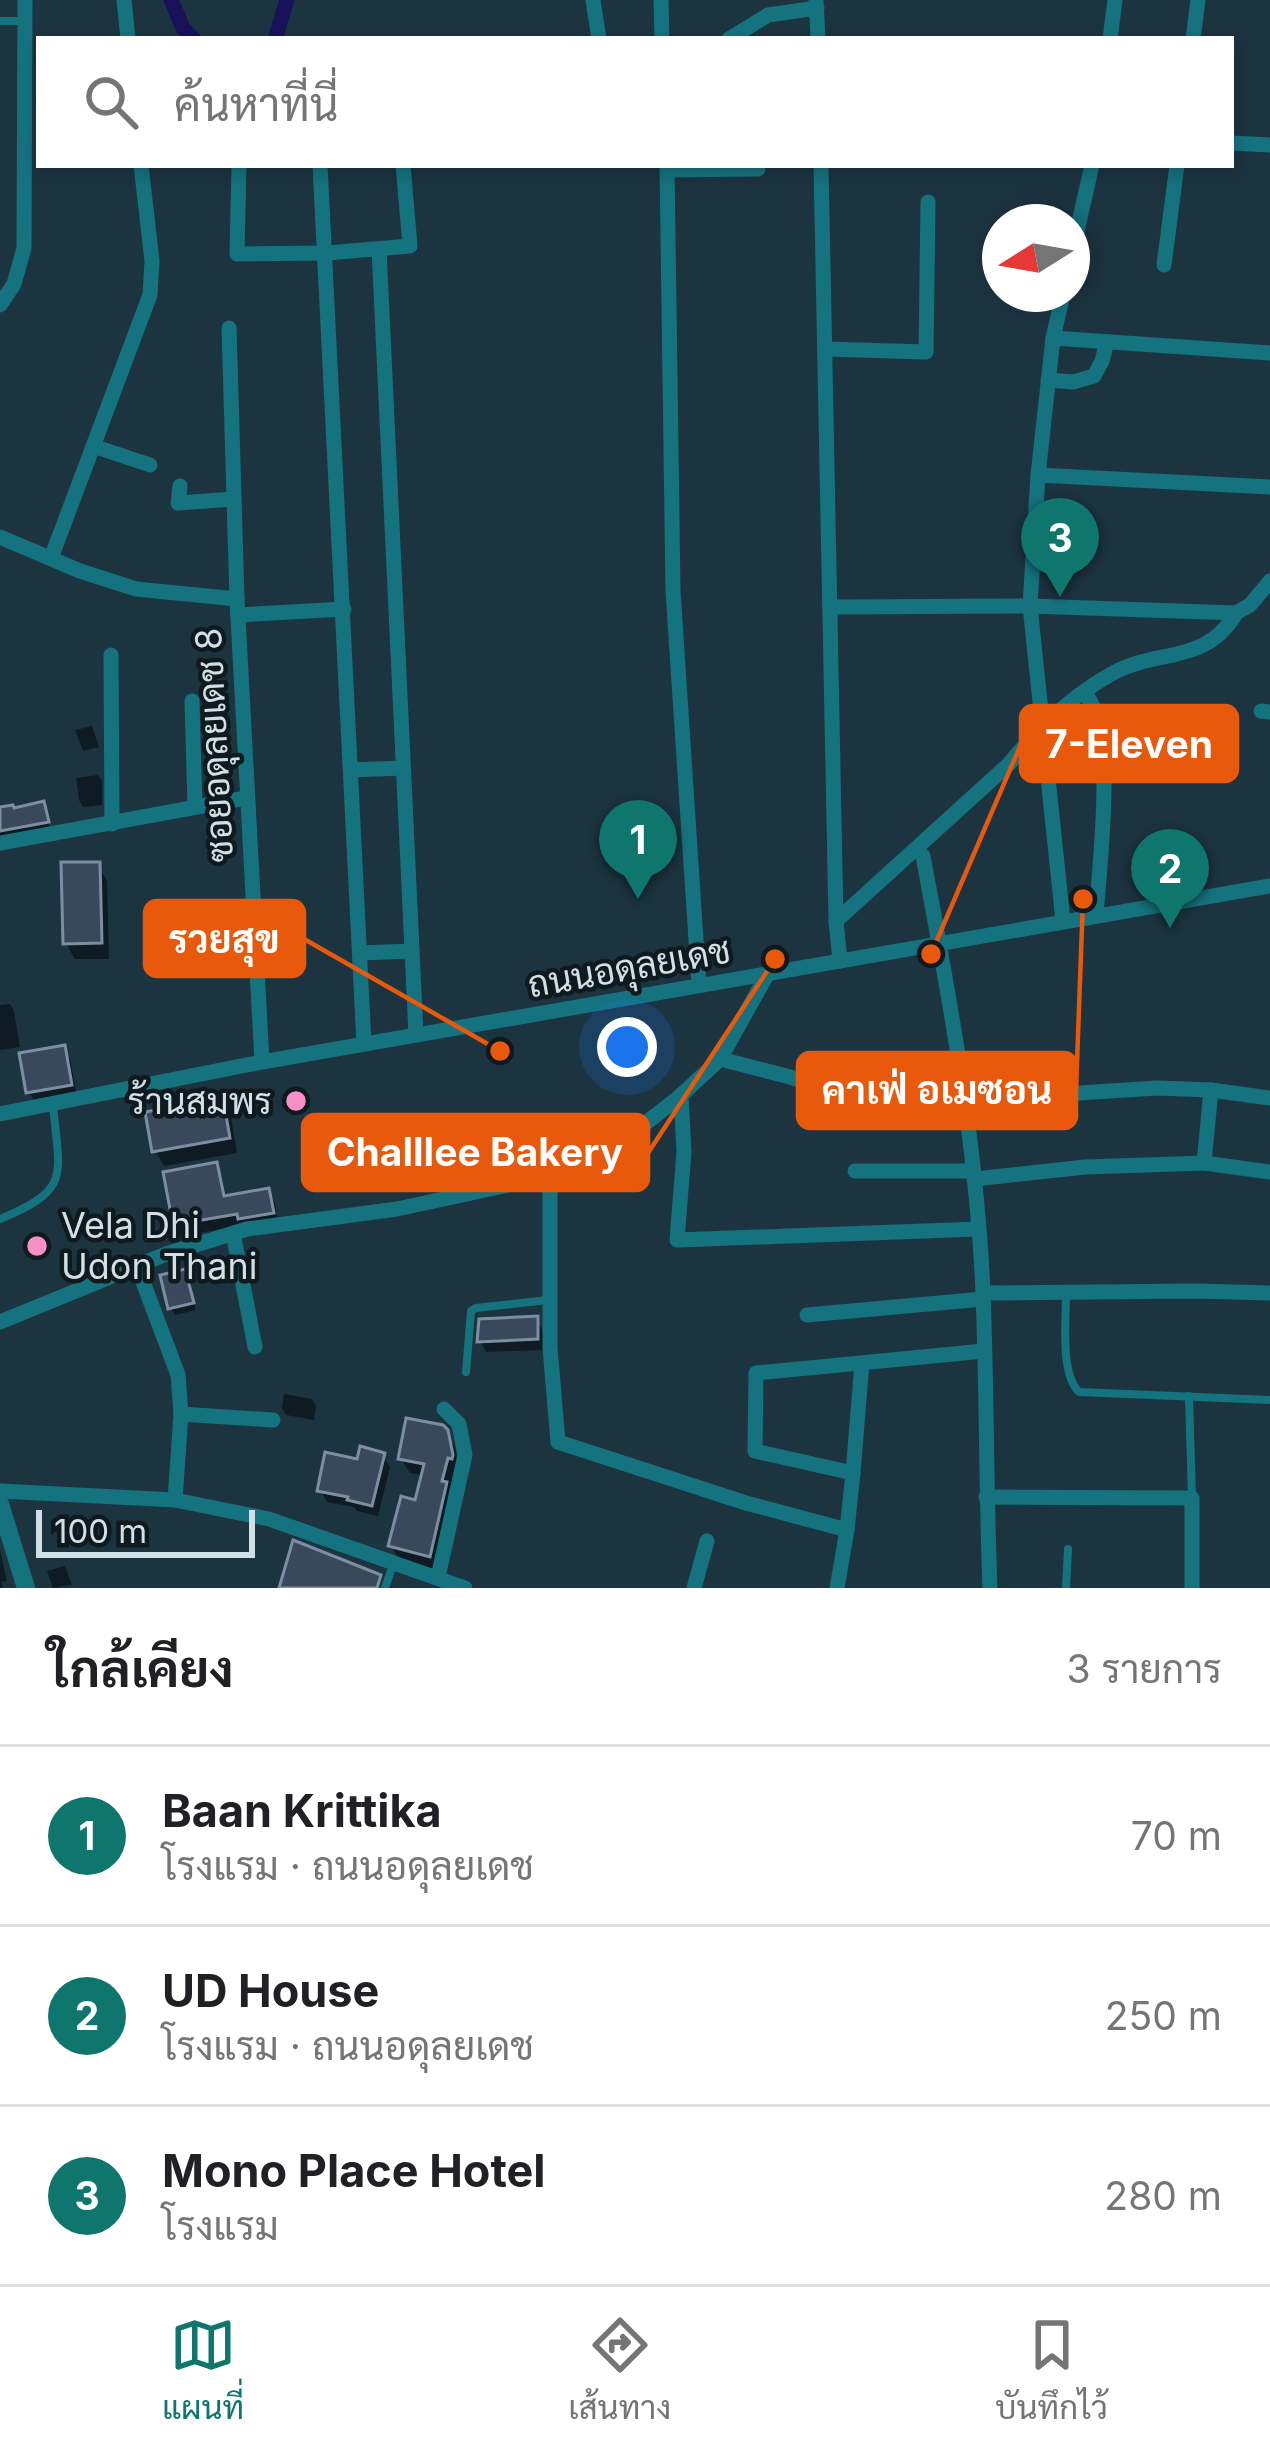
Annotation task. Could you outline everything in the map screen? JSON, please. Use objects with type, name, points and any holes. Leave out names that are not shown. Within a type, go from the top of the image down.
[{"type":"street","points":[[0,305],[14,284],[24,248],[25,0]]},
{"type":"street","points":[[124,0],[128,36]]},
{"type":"street","points":[[593,0],[599,36]]},
{"type":"street","points":[[661,0],[662,36]]},
{"type":"street","points":[[1110,36],[1115,0]]},
{"type":"street","points":[[1193,36],[1198,0]]},
{"type":"street","points":[[734,36],[768,15],[817,4],[818,36]]},
{"type":"street","points":[[1234,143],[1270,145]]},
{"type":"street","points":[[51,558],[150,295],[152,261],[142,168]]},
{"type":"street","points":[[239,168],[237,254],[410,246],[403,168]]},
{"type":"street","points":[[320,168],[364,1044]]},
{"type":"street","points":[[668,168],[673,591],[699,986]]},
{"type":"street","points":[[713,168],[758,169]]},
{"type":"street","points":[[821,168],[840,961]]},
{"type":"street","points":[[1083,204],[1091,168]]},
{"type":"street","points":[[1164,265],[1178,168]]},
{"type":"street","points":[[826,350],[926,352],[928,202]]},
{"type":"street","points":[[379,249],[416,1035]]},
{"type":"street","points":[[1059,312],[1038,475],[1030,606],[1063,921]]},
{"type":"street","points":[[230,328],[237,607],[344,609]]},
{"type":"street","points":[[1053,338],[1270,352]]},
{"type":"street","points":[[1048,380],[1073,382],[1094,376],[1107,342]]},
{"type":"street","points":[[93,446],[150,465]]},
{"type":"street","points":[[1038,475],[1270,487]]},
{"type":"street","points":[[180,486],[178,503],[234,499]]},
{"type":"street","name":"ซอยอดุลยเดช 8","points":[[0,537],[136,589],[237,607],[262,1062]]},
{"type":"street","points":[[836,921],[1009,764],[1041,727],[1084,693],[1116,671],[1205,646],[1220,637],[1236,613],[1266,589]]},
{"type":"street","points":[[832,607],[1030,606],[1236,613]]},
{"type":"street","points":[[111,656],[112,824]]},
{"type":"street","points":[[1084,693],[1098,713],[1104,761],[1096,916]]},
{"type":"street","points":[[192,701],[195,807]]},
{"type":"street","points":[[351,770],[403,768]]},
{"type":"street","points":[[0,843],[246,798]]},
{"type":"street","points":[[923,856],[974,1175],[983,1296],[990,1588]]},
{"type":"street","name":"ถนนอดุลยเดช","points":[[0,1114],[262,1062],[1270,886]]},
{"type":"street","points":[[360,953],[412,950]]},
{"type":"street","points":[[0,1322],[166,1254],[247,1229],[397,1209],[550,1176],[611,1150],[720,1059],[768,973]]},
{"type":"street","points":[[720,1059],[887,1106],[964,1108],[1157,1088],[1270,1098]]},
{"type":"street","points":[[1204,1163],[1211,1090]]},
{"type":"street","points":[[681,1095],[684,1152],[677,1240],[978,1228]]},
{"type":"street","points":[[855,1172],[974,1175],[1204,1163],[1270,1172]]},
{"type":"street","points":[[550,1176],[549,1300],[558,1442],[667,1479],[847,1530]]},
{"type":"street","points":[[233,1233],[256,1347]]},
{"type":"street","points":[[137,1266],[178,1375],[181,1414],[175,1500]]},
{"type":"street","points":[[807,1315],[1066,1292],[1270,1293]]},
{"type":"street","points":[[853,1473],[755,1451],[756,1373],[984,1351]]},
{"type":"street","points":[[837,1588],[862,1363]]},
{"type":"street","points":[[437,1577],[465,1455],[460,1424],[444,1409]]},
{"type":"street","points":[[181,1414],[273,1420]]},
{"type":"street","points":[[0,1491],[175,1500],[269,1519],[465,1588]]},
{"type":"street","points":[[986,1497],[1192,1498],[1192,1588]]},
{"type":"street","points":[[0,1504],[26,1588]]},
{"type":"street","points":[[694,1588],[707,1541]]},
{"type":"lane","points":[[0,21],[25,21]]},
{"type":"lane","points":[[0,1219],[29,1206],[55,1183],[52,1104]]},
{"type":"lane","points":[[1066,1292],[1067,1365],[1070,1384],[1079,1392],[1270,1400]]},
{"type":"lane","points":[[466,1372],[471,1311],[549,1300]]},
{"type":"lane","points":[[1189,1396],[1192,1498]]},
{"type":"lane","points":[[1066,1588],[1069,1550]]},
{"type":"lane","points":[[385,1588],[394,1561]]},
{"type":"building","points":[[44,801],[49,822],[0,831],[0,807]]},
{"type":"building","points":[[61,862],[100,862],[102,943],[63,944]]},
{"type":"building","points":[[65,1045],[72,1085],[26,1093],[19,1053]]},
{"type":"building","points":[[223,1098],[230,1138],[152,1152],[145,1112]]},
{"type":"building","points":[[217,1162],[224,1196],[269,1188],[274,1213],[173,1225],[163,1172]]},
{"type":"building","points":[[185,1269],[194,1303],[168,1309],[160,1275]]},
{"type":"building","points":[[538,1316],[538,1339],[477,1342],[479,1319]]},
{"type":"building","points":[[406,1418],[443,1425],[453,1455],[442,1481],[447,1482],[430,1557],[388,1546],[401,1496],[415,1500],[424,1464],[398,1459]]},
{"type":"building","points":[[360,1446],[385,1453],[372,1506],[317,1491],[325,1452],[357,1459]]},
{"type":"building","points":[[293,1540],[381,1575],[377,1588],[279,1588]]},
{"type":"waterway","points":[[171,0],[191,36]]},
{"type":"waterway","points":[[276,36],[287,0]]},
{"type":"place","name":"Mono Place Hotel","points":[[1060,597]]},
{"type":"place","name":"Baan Krittika","points":[[638,899]]},
{"type":"place","name":"คาเฟ่ อเมซอน","points":[[1083,899]]},
{"type":"place","name":"UD House","points":[[1170,928]]},
{"type":"place","name":"7-Eleven","points":[[931,954]]},
{"type":"place","name":"Challlee Bakery","points":[[775,959]]},
{"type":"place","name":"รวยสุข","points":[[500,1051]]},
{"type":"place","name":"ร้านสมพร","points":[[296,1101]]},
{"type":"place","name":"Vela Dhi Udon Thani","points":[[37,1246]]}]
